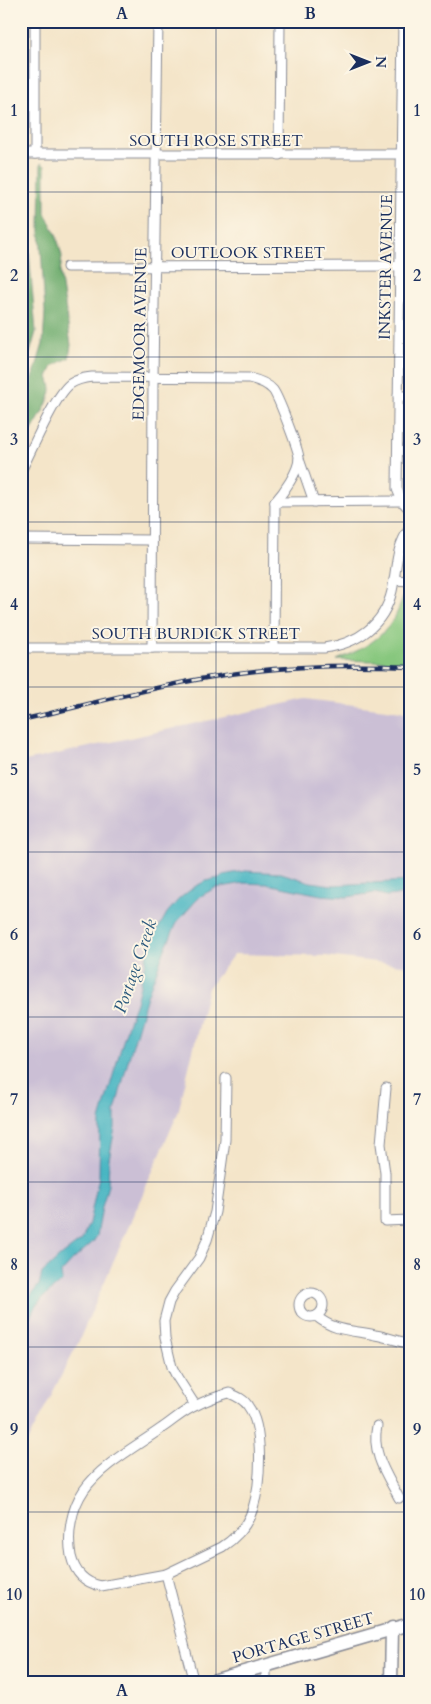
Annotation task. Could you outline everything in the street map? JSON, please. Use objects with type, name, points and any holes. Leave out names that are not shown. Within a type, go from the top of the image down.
[{"type":"main road","name":"PORTAGE STREET","points":[[206,1683],[410,1624]]},
{"type":"main road","points":[[391,1683],[392,1628]]},
{"type":"street","points":[[35,21],[35,154]]},
{"type":"street","name":"EDGEMOOR AVENUE","points":[[152,648],[153,378],[158,21]]},
{"type":"street","points":[[279,155],[280,21]]},
{"type":"street","name":"INKSTER AVENUE","points":[[402,501],[398,489],[398,396],[400,264],[406,154],[405,26]]},
{"type":"street","name":"SOUTH ROSE STREET","points":[[21,154],[406,154]]},
{"type":"street","name":"OUTLOOK STREET","points":[[67,267],[400,264],[410,262]]},
{"type":"street","points":[[21,470],[63,391],[77,380],[92,377],[249,378],[267,384],[280,400],[314,502]]},
{"type":"street","points":[[398,396],[410,396]]},
{"type":"street","points":[[274,648],[275,502],[294,473],[299,459]]},
{"type":"street","points":[[275,502],[402,501],[410,510]]},
{"type":"street","points":[[410,528],[398,551],[394,580],[410,581]]},
{"type":"street","points":[[21,539],[152,540]]},
{"type":"street","name":"SOUTH BURDICK STREET","points":[[21,648],[324,648],[336,646],[350,642],[367,631],[384,610],[392,592],[394,580]]},
{"type":"street","points":[[195,1405],[176,1377],[172,1367],[164,1338],[164,1321],[169,1302],[199,1258],[208,1240],[215,1212],[224,1140],[226,1078]]},
{"type":"street","points":[[386,1088],[381,1144],[385,1173],[385,1220],[410,1220]]},
{"type":"street","points":[[316,1316],[326,1324],[339,1328],[378,1335],[386,1339],[410,1344]]},
{"type":"street","points":[[229,1393],[237,1396],[247,1404],[257,1424],[258,1465],[256,1495],[248,1518],[241,1530],[230,1542],[206,1556],[166,1574],[101,1586],[93,1584],[78,1574],[73,1565],[69,1540],[70,1525],[80,1498],[96,1476],[195,1405],[229,1393]]},
{"type":"street","points":[[378,1426],[377,1451],[380,1462],[398,1498]]},
{"type":"street","points":[[166,1574],[194,1683]]},
{"type":"street","points":[[266,1665],[266,1683]]},
{"type":"shaded area","points":[[306,699],[410,712],[410,966],[326,956],[234,954],[208,988],[178,1113],[77,1345],[21,1454],[21,762]]},
{"type":"green space","points":[[41,163],[45,166],[45,213],[56,234],[62,256],[60,273],[71,345],[69,358],[53,366],[48,377],[51,389],[48,401],[21,447],[21,406],[29,391],[43,344],[45,312],[40,231]]},
{"type":"green space","points":[[26,203],[32,203],[28,241],[36,332],[21,384],[21,231]]},
{"type":"green space","points":[[407,588],[410,588],[410,662],[337,660],[354,653],[384,632],[395,617]]},
{"type":"water","points":[[245,871],[281,873],[310,882],[332,885],[410,881],[410,894],[386,896],[375,893],[347,897],[321,895],[267,884],[244,883],[215,888],[201,896],[178,921],[147,996],[115,1111],[115,1128],[109,1159],[108,1185],[97,1236],[61,1273],[62,1281],[34,1309],[28,1323],[21,1371],[21,1308],[39,1285],[42,1273],[82,1240],[89,1223],[99,1177],[100,1120],[136,1003],[149,945],[167,913],[179,899],[194,887],[223,875]]},
{"type":"railway","points":[[21,720],[160,687],[231,674],[282,668],[410,667]]},
{"type":"water label","name":"Portage Creek","points":[[135,966]]}]
